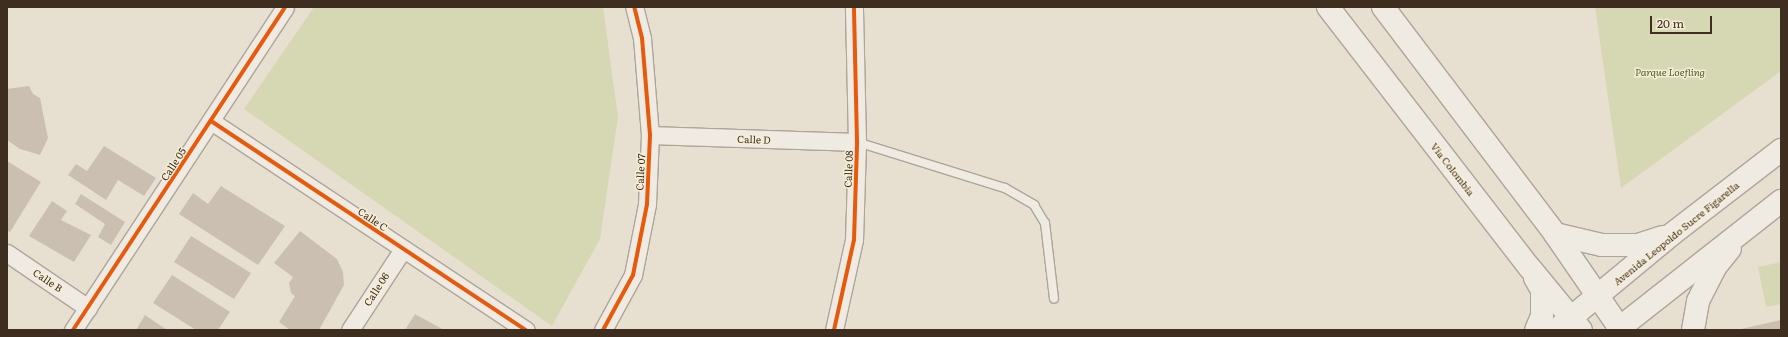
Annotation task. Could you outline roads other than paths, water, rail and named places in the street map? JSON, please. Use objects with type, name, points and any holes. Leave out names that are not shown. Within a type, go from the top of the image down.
[{"type":"main road","name":"Vía Colombia","points":[[1328,7],[1530,268],[1570,326]]},
{"type":"main road","points":[[1383,7],[1555,234],[1619,329],[1749,224],[1781,201]]},
{"type":"main road","name":"Avenida Leopoldo Sucre Figarella","points":[[1570,326],[1598,296],[1672,234],[1781,150]]},
{"type":"main road","points":[[1693,330],[1698,301],[1716,266],[1749,224]]},
{"type":"main road","points":[[1555,234],[1602,245],[1638,245],[1672,234]]},
{"type":"main road","points":[[1530,268],[1542,290],[1542,316],[1536,330]]},
{"type":"street","name":"Calle 05","points":[[74,330],[286,7]]},
{"type":"street","name":"Calle 07","points":[[603,330],[633,275],[647,204],[650,135],[642,38],[634,7]]},
{"type":"street","name":"Calle 08","points":[[834,330],[840,310],[854,240],[857,142],[854,7]]},
{"type":"street","name":"Calle C","points":[[211,121],[526,330]]},
{"type":"street","name":"Calle D","points":[[650,135],[857,142]]},
{"type":"street","name":"Calle 06","points":[[350,330],[403,249]]},
{"type":"street","name":"Calle B","points":[[7,253],[88,308]]},
{"type":"lane","points":[[857,142],[1005,188],[1034,205],[1045,223],[1054,298]]},
{"type":"park label","name":"Parque Loefling","points":[[1670,72]]}]
